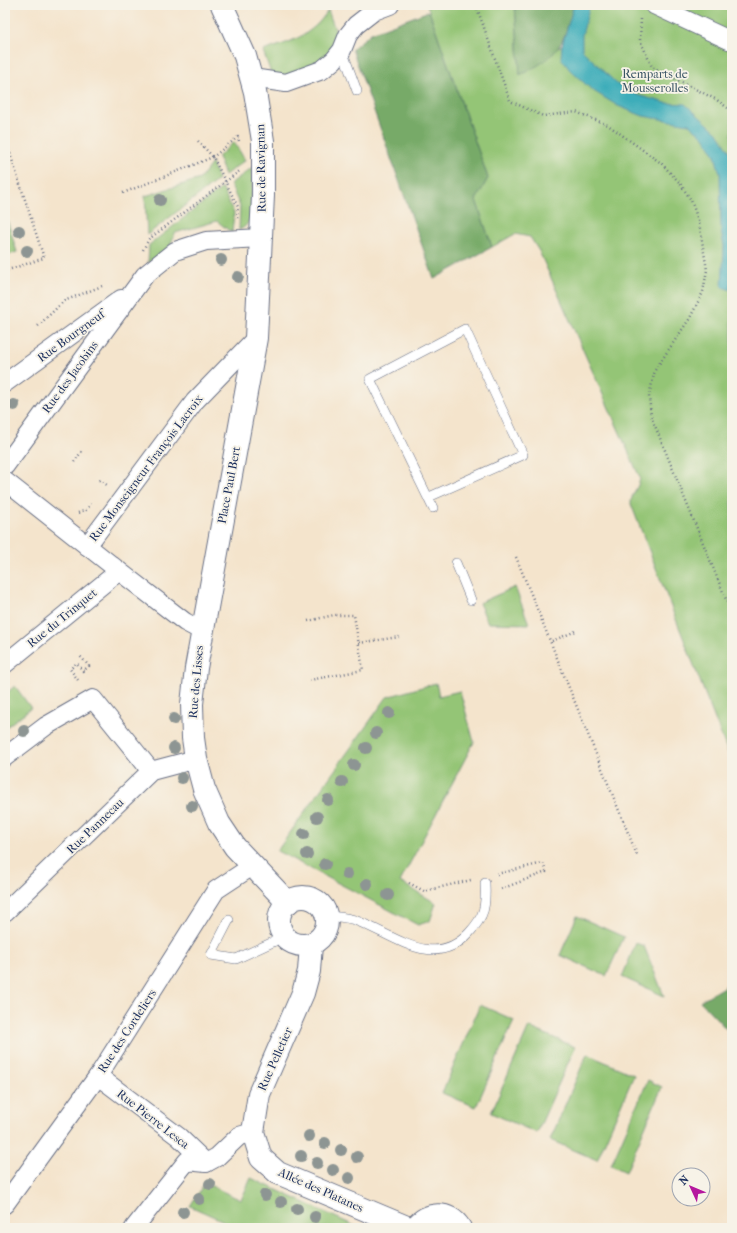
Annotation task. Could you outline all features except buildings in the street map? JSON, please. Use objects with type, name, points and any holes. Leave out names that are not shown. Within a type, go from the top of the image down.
[{"type":"street","name":"Rue de Ravignan","points":[[222,5],[245,56],[252,78],[261,122],[263,141],[261,238],[256,338]]},
{"type":"street","points":[[252,78],[286,83],[322,70],[334,60],[342,50],[348,35],[356,25],[374,11],[390,5]]},
{"type":"street","points":[[654,5],[729,40]]},
{"type":"street","points":[[136,288],[145,275],[175,251],[206,241],[261,238]]},
{"type":"street","name":"Rue Bourgneuf","points":[[5,383],[136,288]]},
{"type":"street","name":"Rue des Jacobins","points":[[5,466],[136,288]]},
{"type":"street","name":"Rue Monseigneur François Lacroix","points":[[87,546],[195,401],[256,338]]},
{"type":"street","name":"Place Paul Bert","points":[[202,631],[256,338]]},
{"type":"street","name":"Rue des Lisses","points":[[5,481],[119,571],[186,622],[202,631],[192,704],[193,738],[196,759],[204,789],[219,823],[235,847],[254,865],[288,903]]},
{"type":"street","name":"Rue du Trinquet","points":[[5,664],[119,571]]},
{"type":"street","points":[[5,757],[46,726],[93,698],[151,771]]},
{"type":"street","name":"Rue Pannecau","points":[[5,912],[151,771],[196,759]]},
{"type":"street","name":"Rue des Cordeliers","points":[[8,1191],[98,1076],[216,890],[254,865]]},
{"type":"street","points":[[294,898],[311,898],[324,908],[327,916],[328,925],[325,934],[311,945],[296,945],[283,935],[280,927],[279,918],[282,910],[294,898]]},
{"type":"street","name":"Rue Pelletier","points":[[253,1132],[258,1094],[302,993],[309,971],[311,945]]},
{"type":"street","name":"Rue Pierre Lesca","points":[[98,1076],[179,1137],[206,1163]]},
{"type":"street","points":[[134,1228],[187,1161],[206,1163],[217,1157],[239,1136],[253,1132]]},
{"type":"street","name":"Allée des Platanes","points":[[253,1132],[262,1158],[278,1173],[409,1228]]},
{"type":"street","points":[[415,1228],[420,1221],[429,1216],[439,1215],[449,1217],[457,1223],[460,1228]]},
{"type":"lane","points":[[342,50],[357,91]]},
{"type":"lane","points":[[429,497],[523,455],[465,329],[370,379],[429,497],[433,508]]},
{"type":"lane","points":[[456,563],[471,600]]},
{"type":"lane","points":[[327,916],[349,918],[412,947],[434,950],[455,944],[468,934],[483,915],[486,895],[480,881]]},
{"type":"lane","points":[[229,920],[211,955],[236,959],[273,942],[283,935]]},
{"type":"path","points":[[476,5],[510,101],[543,116],[576,112],[608,125],[661,163],[679,182],[691,200],[699,223],[707,270],[703,292],[690,318],[655,370],[649,396],[651,416],[732,614]]},
{"type":"path","points":[[640,24],[640,40],[652,67],[717,100],[732,111]]},
{"type":"path","points":[[123,193],[213,156],[238,137],[240,144]]},
{"type":"path","points":[[5,138],[44,258],[5,271]]},
{"type":"path","points":[[198,141],[213,156],[238,207],[236,231],[239,239]]},
{"type":"path","points":[[140,256],[149,239],[242,169]]},
{"type":"path","points":[[38,326],[64,301],[109,284]]},
{"type":"path","points":[[74,462],[82,451]]},
{"type":"path","points":[[99,480],[107,485],[105,488]]},
{"type":"path","points":[[74,513],[86,510],[95,499]]},
{"type":"path","points":[[516,557],[552,641],[637,855]]},
{"type":"path","points":[[308,621],[334,615],[354,615],[364,670],[310,680]]},
{"type":"path","points":[[552,641],[576,631]]},
{"type":"path","points":[[359,643],[399,637]]},
{"type":"path","points":[[78,680],[70,669],[77,663],[83,671],[89,666],[79,655]]},
{"type":"path","points":[[486,895],[546,872],[543,863],[491,875]]},
{"type":"path","points":[[409,883],[424,891],[480,881]]},
{"type":"green space","name":"Remparts de Mousserolles","points":[[427,5],[515,5],[520,74],[562,45],[574,5],[732,5],[732,763],[631,504],[632,497],[640,478],[539,251],[530,237],[515,234],[492,247],[476,200],[488,178]]},
{"type":"green space","points":[[515,5],[574,5],[566,31],[558,48],[543,62],[520,75]]},
{"type":"green space","points":[[328,10],[338,38],[334,48],[314,68],[285,77],[271,73],[263,51],[291,41],[308,32],[322,19]]},
{"type":"green space","points":[[429,11],[488,178],[476,200],[492,247],[434,279],[352,49],[371,33]]},
{"type":"green space","points":[[234,142],[245,160],[225,175],[218,157]]},
{"type":"green space","points":[[212,163],[218,180],[147,235],[145,196],[200,179]]},
{"type":"green space","points":[[253,167],[251,215],[244,228],[239,230],[240,206],[230,184]]},
{"type":"green space","points":[[222,188],[234,213],[232,233],[217,221],[175,233],[170,246],[148,263],[149,245]]},
{"type":"green space","points":[[5,213],[17,252],[5,256]]},
{"type":"green space","points":[[515,587],[529,624],[488,623],[479,603]]},
{"type":"green space","points":[[436,683],[439,696],[460,691],[474,742],[400,882],[436,903],[430,921],[418,925],[277,851],[387,697]]},
{"type":"green space","points":[[15,686],[31,708],[5,728],[5,694]]},
{"type":"green space","points":[[577,916],[624,937],[606,976],[560,955]]},
{"type":"green space","points":[[636,943],[644,946],[664,996],[622,977]]},
{"type":"green space","points":[[732,982],[732,1035],[700,1001]]},
{"type":"green space","points":[[480,1005],[514,1020],[476,1107],[442,1093]]},
{"type":"green space","points":[[529,1027],[575,1047],[537,1133],[491,1113]]},
{"type":"green space","points":[[587,1054],[634,1075],[597,1160],[550,1140]]},
{"type":"green space","points":[[648,1080],[662,1087],[626,1172],[611,1165]]},
{"type":"green space","points":[[251,1178],[359,1228],[239,1228],[190,1206],[205,1183],[241,1200]]},
{"type":"water","points":[[574,5],[590,5],[582,35],[582,50],[617,84],[637,95],[666,103],[685,104],[719,134],[732,155],[731,290],[722,287],[724,246],[721,232],[720,174],[715,155],[704,137],[689,124],[643,116],[618,106],[592,90],[570,70],[561,58],[562,45]]}]
